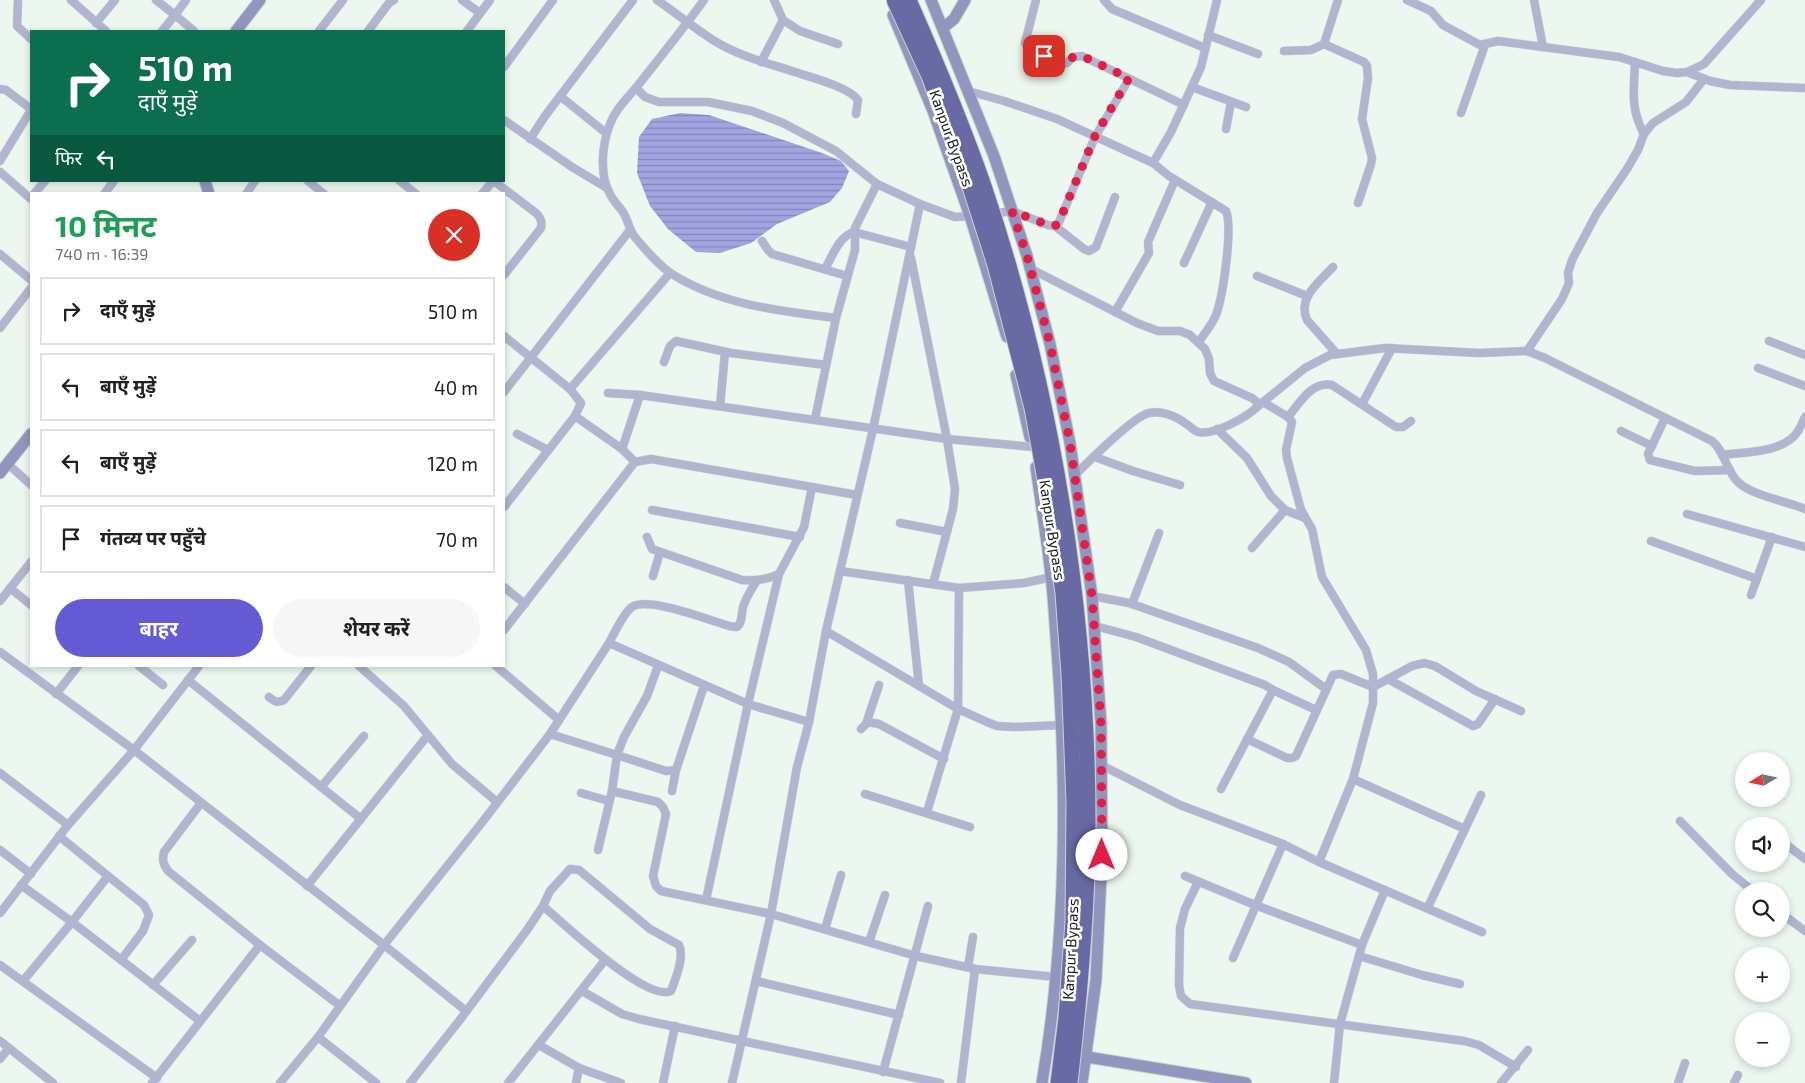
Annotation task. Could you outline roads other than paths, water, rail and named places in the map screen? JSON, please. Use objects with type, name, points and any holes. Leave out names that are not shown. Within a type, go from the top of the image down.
[{"type":"highway","name":"Kanpur Bypass","points":[[894,0],[936,93],[969,184],[995,265],[1032,408],[1053,524],[1063,593],[1069,674],[1074,802],[1073,921],[1066,1018],[1058,1083]]},
{"type":"highway","name":"Kanpur Bypass","points":[[909,0],[936,60],[963,129],[1005,253],[1020,304],[1041,390],[1054,454],[1064,520],[1081,653],[1088,822],[1081,986],[1070,1083]]},
{"type":"main road","points":[[237,30],[260,0]]},
{"type":"main road","points":[[887,0],[933,111],[970,216],[1010,350],[1033,447],[1052,577],[1063,725],[1064,854],[1056,977],[1042,1083]]},
{"type":"main road","points":[[931,0],[994,156],[1031,269],[1050,344],[1070,443],[1092,596],[1101,724],[1102,855],[1096,980],[1087,1058],[1082,1083]]},
{"type":"main road","points":[[943,28],[954,19],[965,0]]},
{"type":"main road","points":[[2,470],[30,435]]},
{"type":"main road","points":[[1048,1046],[1087,1058],[1190,1078],[1246,1083]]},
{"type":"street","points":[[18,0],[18,26],[30,38]]},
{"type":"street","points":[[71,0],[105,30]]},
{"type":"street","points":[[96,23],[115,0]]},
{"type":"street","points":[[156,0],[193,30]]},
{"type":"street","points":[[163,30],[186,0]]},
{"type":"street","points":[[320,30],[343,0]]},
{"type":"street","points":[[369,30],[394,0]]},
{"type":"street","points":[[462,0],[480,13]]},
{"type":"street","points":[[468,30],[490,0]]},
{"type":"street","points":[[505,66],[553,0]]},
{"type":"street","points":[[530,139],[633,0]]},
{"type":"street","points":[[657,0],[713,40],[744,56],[820,80],[852,94],[858,100],[856,114]]},
{"type":"street","points":[[704,0],[636,88],[615,111],[606,133],[604,161],[604,177],[610,196],[625,215],[630,230],[644,248],[670,273],[697,288],[751,305],[780,311],[836,318]]},
{"type":"street","points":[[774,0],[783,20],[800,31],[838,44]]},
{"type":"street","points":[[1036,0],[1025,43],[1026,47],[1063,64],[1073,57],[1082,56],[1184,105]]},
{"type":"street","points":[[1104,0],[1112,9],[1205,48]]},
{"type":"street","points":[[1153,163],[1171,132],[1201,67],[1217,0]]},
{"type":"street","points":[[1284,51],[1311,50],[1324,44],[1338,0]]},
{"type":"street","points":[[1407,0],[1431,11],[1444,25],[1475,43],[1485,45],[1498,41],[1620,57],[1662,71],[1677,73],[1687,72],[1704,64],[1761,0]]},
{"type":"street","points":[[1534,0],[1543,47]]},
{"type":"street","points":[[761,62],[783,20]]},
{"type":"street","points":[[1208,35],[1258,54]]},
{"type":"street","points":[[1324,44],[1364,62],[1367,66],[1362,120],[1372,158],[1358,203]]},
{"type":"street","points":[[1461,113],[1485,45]]},
{"type":"street","points":[[1635,62],[1633,108],[1636,120],[1644,134]]},
{"type":"street","points":[[1687,72],[1730,85],[1805,88]]},
{"type":"street","points":[[1055,226],[1059,222],[1095,136],[1129,78]]},
{"type":"street","points":[[1527,351],[1562,299],[1569,283],[1568,273],[1572,260],[1597,213],[1638,150],[1644,134],[1653,123],[1686,102],[1704,78]]},
{"type":"street","points":[[1192,87],[1246,107]]},
{"type":"street","points":[[636,88],[645,96],[659,102],[708,102],[752,111],[775,120],[836,151],[877,184],[920,204],[955,217],[1012,211],[1055,226],[1089,251],[1096,247],[1115,197]]},
{"type":"street","points":[[0,89],[6,90],[30,108]]},
{"type":"street","points":[[968,91],[1004,100],[1057,119],[1095,136],[1153,163],[1175,180],[1226,211],[1229,217],[1227,251],[1217,313],[1212,324],[1198,342]]},
{"type":"street","points":[[560,96],[606,133]]},
{"type":"street","points":[[1226,129],[1231,102]]},
{"type":"street","points":[[0,161],[30,111]]},
{"type":"street","points":[[505,121],[607,188]]},
{"type":"street","points":[[0,172],[30,195]]},
{"type":"street","points":[[1115,312],[1149,253],[1148,242],[1175,180]]},
{"type":"street","points":[[36,192],[44,182]]},
{"type":"street","points":[[106,192],[113,182]]},
{"type":"street","points":[[309,182],[322,192]]},
{"type":"street","points":[[401,182],[414,192]]},
{"type":"street","points":[[484,192],[493,182]]},
{"type":"street","points":[[495,182],[536,213],[542,223],[541,228],[505,274]]},
{"type":"street","points":[[815,419],[836,318],[855,250],[854,232],[877,184]]},
{"type":"street","points":[[1184,263],[1212,202]]},
{"type":"street","points":[[732,1083],[771,914],[797,767],[826,630],[872,429],[920,204]]},
{"type":"street","points":[[505,391],[630,230]]},
{"type":"street","points":[[825,269],[842,239],[854,232],[911,250]]},
{"type":"street","points":[[762,241],[772,254],[847,276]]},
{"type":"street","points":[[911,250],[955,489],[953,509],[933,584]]},
{"type":"street","points":[[0,254],[30,279]]},
{"type":"street","points":[[1333,267],[1307,296],[1304,314],[1307,320],[1337,354]]},
{"type":"street","points":[[1031,269],[1137,323],[1158,331],[1180,331],[1190,335],[1205,349],[1209,358],[1210,373],[1214,381],[1252,398],[1260,405],[1288,417],[1292,422],[1286,450],[1287,458],[1301,510],[1314,536],[1319,569],[1366,650],[1373,674],[1373,703],[1354,779],[1319,862]]},
{"type":"street","points":[[570,390],[670,273]]},
{"type":"street","points":[[1257,276],[1307,296]]},
{"type":"street","points":[[0,328],[30,289]]},
{"type":"street","points":[[505,337],[570,390],[581,403],[575,416],[505,506]]},
{"type":"street","points":[[664,362],[670,346],[676,341],[725,352],[826,365]]},
{"type":"street","points":[[1769,341],[1805,355]]},
{"type":"street","points":[[1362,404],[1392,348]]},
{"type":"street","points":[[1075,475],[1141,416],[1154,412],[1172,416],[1198,432],[1224,427],[1260,405],[1304,368],[1330,355],[1392,348],[1479,353],[1527,351],[1712,441],[1716,444],[1739,484],[1750,490],[1805,509]]},
{"type":"street","points":[[720,406],[725,352]]},
{"type":"street","points":[[1758,368],[1805,386]]},
{"type":"street","points":[[1288,417],[1311,389],[1326,384],[1332,385],[1396,427],[1403,427],[1411,421]]},
{"type":"street","points":[[608,393],[640,395],[947,439],[1033,447]]},
{"type":"street","points":[[622,449],[640,395]]},
{"type":"street","points":[[575,416],[622,449],[635,462]]},
{"type":"street","points":[[1722,455],[1770,449],[1786,443],[1798,433],[1805,417]]},
{"type":"street","points":[[1665,418],[1648,454],[1650,460],[1695,471],[1730,470]]},
{"type":"street","points":[[1217,429],[1243,454],[1270,496],[1285,510],[1305,518]]},
{"type":"street","points":[[1622,431],[1652,446]]},
{"type":"street","points":[[517,434],[548,450]]},
{"type":"street","points":[[1094,457],[1133,472],[1180,485]]},
{"type":"street","points":[[505,629],[635,462],[651,459],[857,495]]},
{"type":"street","points":[[2,470],[30,484]]},
{"type":"street","points":[[706,900],[748,704],[779,574],[800,537],[807,516],[812,487]]},
{"type":"street","points":[[652,510],[800,537]]},
{"type":"street","points":[[1252,548],[1285,510]]},
{"type":"street","points":[[1687,514],[1805,547]]},
{"type":"street","points":[[900,523],[947,532]]},
{"type":"street","points":[[1132,604],[1159,533]]},
{"type":"street","points":[[647,537],[652,549],[742,580],[757,580],[779,574]]},
{"type":"street","points":[[1751,595],[1772,537]]},
{"type":"street","points":[[1651,541],[1757,579]]},
{"type":"street","points":[[653,576],[660,552]]},
{"type":"street","points":[[0,601],[30,563]]},
{"type":"street","points":[[840,571],[959,588],[1024,583],[1052,577]]},
{"type":"street","points":[[280,1083],[318,1037],[339,1005],[384,946],[550,734],[629,609],[638,604],[652,604],[737,627],[741,622],[743,606],[757,580]]},
{"type":"street","points":[[908,580],[919,686]]},
{"type":"street","points":[[10,588],[30,605]]},
{"type":"street","points":[[505,588],[524,604]]},
{"type":"street","points":[[927,812],[958,709],[959,588]]},
{"type":"street","points":[[1092,596],[1132,604],[1258,648],[1289,662],[1326,689]]},
{"type":"street","points":[[1095,626],[1136,637],[1258,682],[1316,710]]},
{"type":"street","points":[[826,630],[958,709],[997,726],[1063,725]]},
{"type":"street","points":[[609,643],[748,704],[808,722]]},
{"type":"street","points":[[0,652],[134,750],[466,1011]]},
{"type":"street","points":[[1373,687],[1412,666],[1424,663],[1435,666],[1476,691],[1521,711]]},
{"type":"street","points":[[598,850],[612,791],[617,755],[624,737],[648,696],[658,666]]},
{"type":"street","points":[[56,694],[77,667]]},
{"type":"street","points":[[140,667],[163,685]]},
{"type":"street","points":[[0,913],[59,836],[134,750],[198,667]]},
{"type":"street","points":[[269,698],[279,703],[284,700],[309,667]]},
{"type":"street","points":[[359,667],[392,694],[452,764],[498,802]]},
{"type":"street","points":[[497,667],[559,720]]},
{"type":"street","points":[[1247,739],[1287,758],[1292,758],[1296,756],[1333,675],[1341,674],[1373,687]]},
{"type":"street","points":[[1388,679],[1471,725],[1478,724],[1495,700]]},
{"type":"street","points":[[188,680],[361,819]]},
{"type":"street","points":[[879,685],[863,726],[872,722],[879,724],[944,759]]},
{"type":"street","points":[[672,791],[676,770],[704,686]]},
{"type":"street","points":[[1221,789],[1273,690]]},
{"type":"street","points":[[550,734],[666,771],[676,770]]},
{"type":"street","points":[[307,886],[428,735]]},
{"type":"street","points":[[321,787],[364,736]]},
{"type":"street","points":[[1101,765],[1180,805],[1283,844],[1319,862],[1428,907],[1482,932]]},
{"type":"street","points":[[0,773],[68,825]]},
{"type":"street","points":[[1354,779],[1465,829]]},
{"type":"street","points":[[612,791],[653,800],[663,807],[666,814],[653,876],[656,886],[662,891],[771,914],[916,956],[972,968],[1056,977]]},
{"type":"street","points":[[581,793],[609,801]]},
{"type":"street","points":[[865,794],[970,827]]},
{"type":"street","points":[[1428,907],[1481,795]]},
{"type":"street","points":[[201,803],[164,852],[162,858],[168,871],[260,945],[339,1005]]},
{"type":"street","points":[[1680,821],[1742,882]]},
{"type":"street","points":[[59,836],[144,905],[149,915],[143,931],[121,960]]},
{"type":"street","points":[[1233,958],[1283,844]]},
{"type":"street","points":[[1790,847],[1805,859]]},
{"type":"street","points":[[0,850],[31,874]]},
{"type":"street","points":[[410,1083],[466,1011],[543,906],[550,891],[567,870],[573,868],[587,877],[650,929],[674,942],[681,950],[671,992],[665,994],[644,986],[605,960],[543,906]]},
{"type":"street","points":[[825,929],[841,875]]},
{"type":"street","points":[[23,981],[108,876]]},
{"type":"street","points":[[1185,876],[1255,905],[1362,945]]},
{"type":"street","points":[[1198,882],[1185,910],[1180,928],[1179,986],[1181,996],[1190,1004],[1464,1041],[1479,1045],[1516,1067]]},
{"type":"street","points":[[21,885],[200,1020]]},
{"type":"street","points":[[1334,1083],[1340,1024],[1362,945],[1385,890]]},
{"type":"street","points":[[869,942],[885,895]]},
{"type":"street","points":[[883,1072],[916,956],[928,906]]},
{"type":"street","points":[[1790,920],[1805,931]]},
{"type":"street","points":[[963,1083],[973,937]]},
{"type":"street","points":[[154,985],[192,940]]},
{"type":"street","points":[[0,965],[154,1080],[260,945]]},
{"type":"street","points":[[1359,956],[1460,984]]},
{"type":"street","points":[[508,1083],[605,960]]},
{"type":"street","points":[[756,981],[899,1015]]},
{"type":"street","points":[[582,991],[622,1014],[639,1019],[940,1083]]},
{"type":"street","points":[[663,1083],[675,1026]]},
{"type":"street","points":[[318,1037],[376,1083]]},
{"type":"street","points":[[0,1041],[53,1083]]},
{"type":"street","points":[[538,1045],[579,1068],[621,1083]]},
{"type":"street","points":[[0,1059],[8,1048]]},
{"type":"street","points":[[1502,1083],[1528,1050]]},
{"type":"street","points":[[1678,1083],[1685,1063]]},
{"type":"street","points":[[576,1083],[579,1068]]},
{"type":"street","points":[[1734,1083],[1738,1075]]},
{"type":"water","points":[[680,113],[709,115],[822,153],[841,161],[849,171],[842,188],[830,202],[777,224],[751,243],[720,253],[696,252],[668,229],[650,206],[637,173],[639,137],[652,119]]}]
